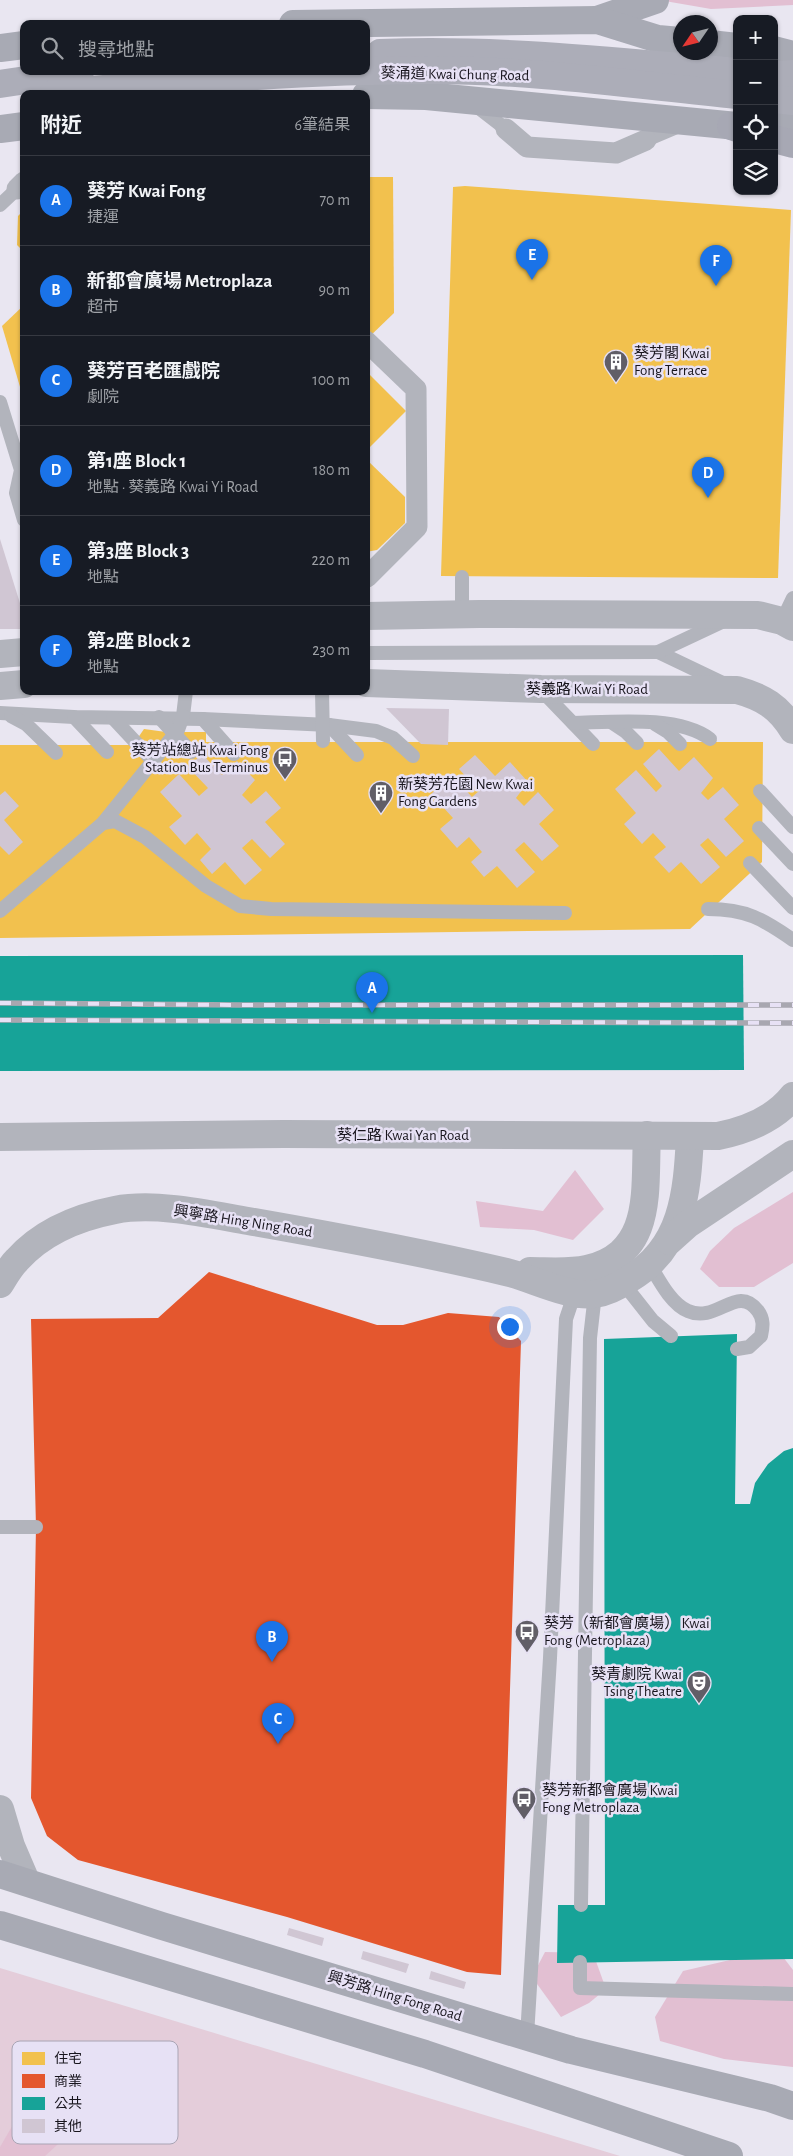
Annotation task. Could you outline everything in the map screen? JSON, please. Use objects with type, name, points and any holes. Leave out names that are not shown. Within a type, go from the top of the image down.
[{"type":"highway","points":[[778,140],[793,144]]},
{"type":"main road","points":[[597,20],[655,0]]},
{"type":"main road","points":[[370,23],[597,20],[658,39],[673,40]]},
{"type":"main road","points":[[718,45],[733,47]]},
{"type":"main road","points":[[0,48],[20,46]]},
{"type":"main road","name":"葵涌道 Kwai Chung Road","points":[[370,54],[426,51],[485,53],[733,72]]},
{"type":"main road","points":[[778,51],[793,55]]},
{"type":"main road","name":"葵涌道 Kwai Chung Road","points":[[370,73],[431,70],[484,72],[733,95]]},
{"type":"main road","points":[[778,75],[793,74]]},
{"type":"main road","points":[[0,84],[60,75]]},
{"type":"main road","name":"葵涌道 Kwai Chung Road","points":[[90,90],[164,82],[313,75]]},
{"type":"main road","name":"葵涌道 Kwai Chung Road","points":[[370,95],[426,96],[733,127]]},
{"type":"main road","points":[[0,103],[20,100]]},
{"type":"main road","points":[[778,100],[793,102]]},
{"type":"main road","points":[[778,125],[793,125]]},
{"type":"main road","points":[[0,129],[20,126]]},
{"type":"main road","name":"興芳路 Hing Fong Road","points":[[0,1874],[162,1926],[590,2055],[785,2099]]},
{"type":"main road","points":[[0,1925],[425,2054],[729,2156]]},
{"type":"street","points":[[506,129],[528,147],[537,148],[616,153],[646,140]]},
{"type":"street","points":[[370,345],[416,389],[417,527],[370,574]]},
{"type":"street","points":[[370,616],[462,614],[790,616]]},
{"type":"street","points":[[0,654],[20,652]]},
{"type":"street","name":"葵義路 Kwai Yi Road","points":[[370,683],[541,689],[737,690],[755,695],[772,704],[793,730]]},
{"type":"street","points":[[0,686],[20,684]]},
{"type":"street","name":"葵仁路 Kwai Yan Road","points":[[0,1137],[284,1134],[718,1136],[739,1132],[758,1124],[775,1113],[793,1096]]},
{"type":"street","name":"興寧路 Hing Ning Road","points":[[508,1272],[586,1269],[604,1264],[630,1245],[639,1230],[643,1213],[647,1135]]},
{"type":"street","points":[[670,1241],[682,1209],[688,1172],[690,1137]]},
{"type":"street","points":[[588,1294],[623,1283],[650,1264],[688,1224],[793,1154]]},
{"type":"street","name":"興寧路 Hing Ning Road","points":[[0,1284],[16,1260],[46,1234],[85,1217],[118,1209],[154,1208],[200,1213],[299,1230],[508,1272],[588,1294]]},
{"type":"street","points":[[0,1809],[11,1846],[26,1881]]},
{"type":"lane","points":[[470,101],[506,129]]},
{"type":"lane","points":[[646,140],[689,122]]},
{"type":"lane","points":[[0,205],[20,185]]},
{"type":"lane","points":[[0,402],[20,464]]},
{"type":"lane","points":[[20,478],[16,493],[20,506]]},
{"type":"lane","points":[[462,576],[462,614]]},
{"type":"lane","points":[[370,653],[658,652],[737,615]]},
{"type":"lane","points":[[658,652],[737,690]]},
{"type":"lane","points":[[541,689],[594,744]]},
{"type":"lane","points":[[0,911],[103,822],[178,730],[183,716],[186,695]]},
{"type":"lane","points":[[322,695],[323,741]]},
{"type":"lane","points":[[4,713],[328,725],[376,731],[393,738],[413,756]]},
{"type":"lane","points":[[4,713],[26,724],[56,753]]},
{"type":"lane","points":[[74,717],[107,752]]},
{"type":"lane","points":[[113,718],[154,762]]},
{"type":"lane","points":[[159,718],[191,752]]},
{"type":"lane","points":[[203,719],[234,754]]},
{"type":"lane","points":[[611,722],[626,732],[637,743]]},
{"type":"lane","points":[[573,723],[679,724],[700,731],[710,739]]},
{"type":"lane","points":[[654,723],[668,732],[680,744]]},
{"type":"lane","points":[[328,725],[357,755]]},
{"type":"lane","points":[[760,791],[793,827]]},
{"type":"lane","points":[[103,822],[115,821],[145,837],[206,886],[240,906],[281,909],[565,913]]},
{"type":"lane","points":[[759,828],[793,864]]},
{"type":"lane","points":[[749,868],[768,882],[793,908]]},
{"type":"lane","points":[[708,909],[724,909],[747,913],[771,925],[793,940]]},
{"type":"lane","points":[[650,1264],[661,1284],[677,1303],[687,1311],[699,1314],[713,1313],[725,1305],[740,1301],[748,1302],[754,1307],[763,1320],[761,1336],[749,1347],[737,1349]]},
{"type":"lane","points":[[623,1283],[653,1321],[670,1336]]},
{"type":"lane","points":[[526,2036],[550,1658],[566,1318],[572,1304],[588,1294],[590,1338],[581,1905]]},
{"type":"lane","points":[[0,1527],[36,1527]]},
{"type":"lane","points":[[580,1962],[580,1988],[793,1994]]},
{"type":"shaded area","points":[[659,0],[793,0],[793,5],[711,9]]},
{"type":"shaded area","points":[[575,1170],[604,1209],[573,1240],[534,1230],[480,1227],[476,1201],[543,1211]]},
{"type":"shaded area","points":[[793,1192],[793,1263],[754,1287],[719,1287],[700,1269],[710,1251],[734,1228]]},
{"type":"shaded area","points":[[777,1949],[793,1970],[793,2067],[724,2059],[660,2041],[655,2017],[683,1971]]},
{"type":"shaded area","points":[[545,1952],[593,1953],[606,1989],[589,2003],[561,2017],[532,1977]]},
{"type":"shaded area","points":[[0,1968],[620,2156],[0,2156]]},
{"type":"shaded area","points":[[12,2126],[12,2144],[58,2144],[45,2156],[0,2156],[0,2147]]},
{"type":"building: 住宅","points":[[370,177],[393,177],[394,313],[370,336]]},
{"type":"building: 住宅","name":"葵芳閣 Kwai Fong Terrace","points":[[465,186],[791,210],[778,578],[441,576],[453,187]]},
{"type":"building: 住宅","points":[[20,214],[20,248],[17,245],[18,216]]},
{"type":"building: 住宅","points":[[20,309],[20,387],[2,326]]},
{"type":"building: 住宅","points":[[370,375],[406,411],[370,447]]},
{"type":"building: 住宅","points":[[370,463],[405,497],[405,523],[377,550],[370,551]]},
{"type":"building: 住宅","name":"新葵芳花園 New Kwai Fong Gardens","points":[[144,729],[166,732],[206,732],[206,742],[763,742],[762,862],[690,929],[0,938],[0,745],[133,745]]},
{"type":"building: 商業","points":[[209,1272],[377,1325],[403,1325],[448,1313],[499,1317],[521,1341],[501,1975],[467,1972],[287,1917],[78,1860],[47,1836],[31,1798],[36,1527],[31,1319],[158,1318]]},
{"type":"building: 公共","points":[[743,955],[744,1070],[0,1071],[0,956]]},
{"type":"building: 公共","name":"葵青劇院 Kwai Tsing Theatre","points":[[737,1334],[735,1504],[750,1504],[755,1483],[768,1464],[784,1451],[793,1448],[793,1959],[557,1963],[558,1905],[605,1905],[604,1339]]},
{"type":"building: 其他","points":[[0,539],[20,603],[20,629],[0,629]]},
{"type":"building: 其他","points":[[386,708],[449,709],[448,745],[421,744]]},
{"type":"building: 其他","points":[[659,749],[679,771],[694,757],[713,778],[701,793],[708,800],[723,787],[739,805],[724,819],[744,841],[726,857],[708,838],[700,845],[720,867],[701,884],[681,862],[669,873],[654,857],[666,847],[653,833],[642,844],[624,824],[636,813],[615,789],[636,770],[656,792],[662,786],[643,764]]},
{"type":"building: 其他","points":[[202,754],[222,775],[237,761],[255,780],[242,795],[251,804],[266,791],[281,808],[265,822],[285,844],[270,858],[252,839],[242,848],[262,870],[245,885],[225,862],[212,874],[200,860],[211,849],[197,833],[185,845],[169,827],[182,816],[160,792],[179,774],[199,796],[208,788],[188,767]]},
{"type":"building: 其他","points":[[475,755],[495,776],[510,762],[528,782],[516,798],[524,806],[538,792],[554,810],[539,824],[559,846],[542,861],[524,842],[515,850],[535,872],[517,888],[497,866],[484,877],[471,862],[482,852],[469,837],[457,848],[440,829],[453,818],[431,794],[452,775],[472,797],[479,791],[459,769]]},
{"type":"building: 其他","points":[[5,791],[19,806],[4,820],[23,842],[9,855],[0,846],[0,795]]},
{"type":"building: 其他","points":[[289,1928],[324,1938],[322,1946],[287,1935]]},
{"type":"building: 其他","points":[[363,1951],[409,1964],[406,1973],[361,1959]]},
{"type":"building: 其他","points":[[431,1971],[466,1982],[464,1989],[429,1979]]},
{"type":"railway","points":[[0,1003],[793,1005]]},
{"type":"railway","points":[[0,1020],[793,1023]]},
{"type":"place","name":"第3座 Block 3","points":[[532,280]]},
{"type":"place","name":"第2座 Block 2","points":[[716,286]]},
{"type":"place","name":"葵芳閣 Kwai Fong Terrace","points":[[616,383]]},
{"type":"place","name":"第1座 Block 1","points":[[708,498]]},
{"type":"place","name":"葵芳站總站 Kwai Fong Station Bus Terminus","points":[[285,780]]},
{"type":"place","name":"新葵芳花園 New Kwai Fong Gardens","points":[[381,814]]},
{"type":"place","name":"葵芳 Kwai Fong","points":[[372,1013]]},
{"type":"place","name":"葵芳（新都會廣場） Kwai Fong (Metroplaza)","points":[[527,1653]]},
{"type":"place","name":"新都會廣場 Metroplaza","points":[[272,1662]]},
{"type":"place","name":"葵青劇院 Kwai Tsing Theatre","points":[[699,1704]]},
{"type":"place","name":"葵芳百老匯戲院","points":[[278,1744]]},
{"type":"place","name":"葵芳新都會廣場 Kwai Fong Metroplaza","points":[[524,1820]]}]
